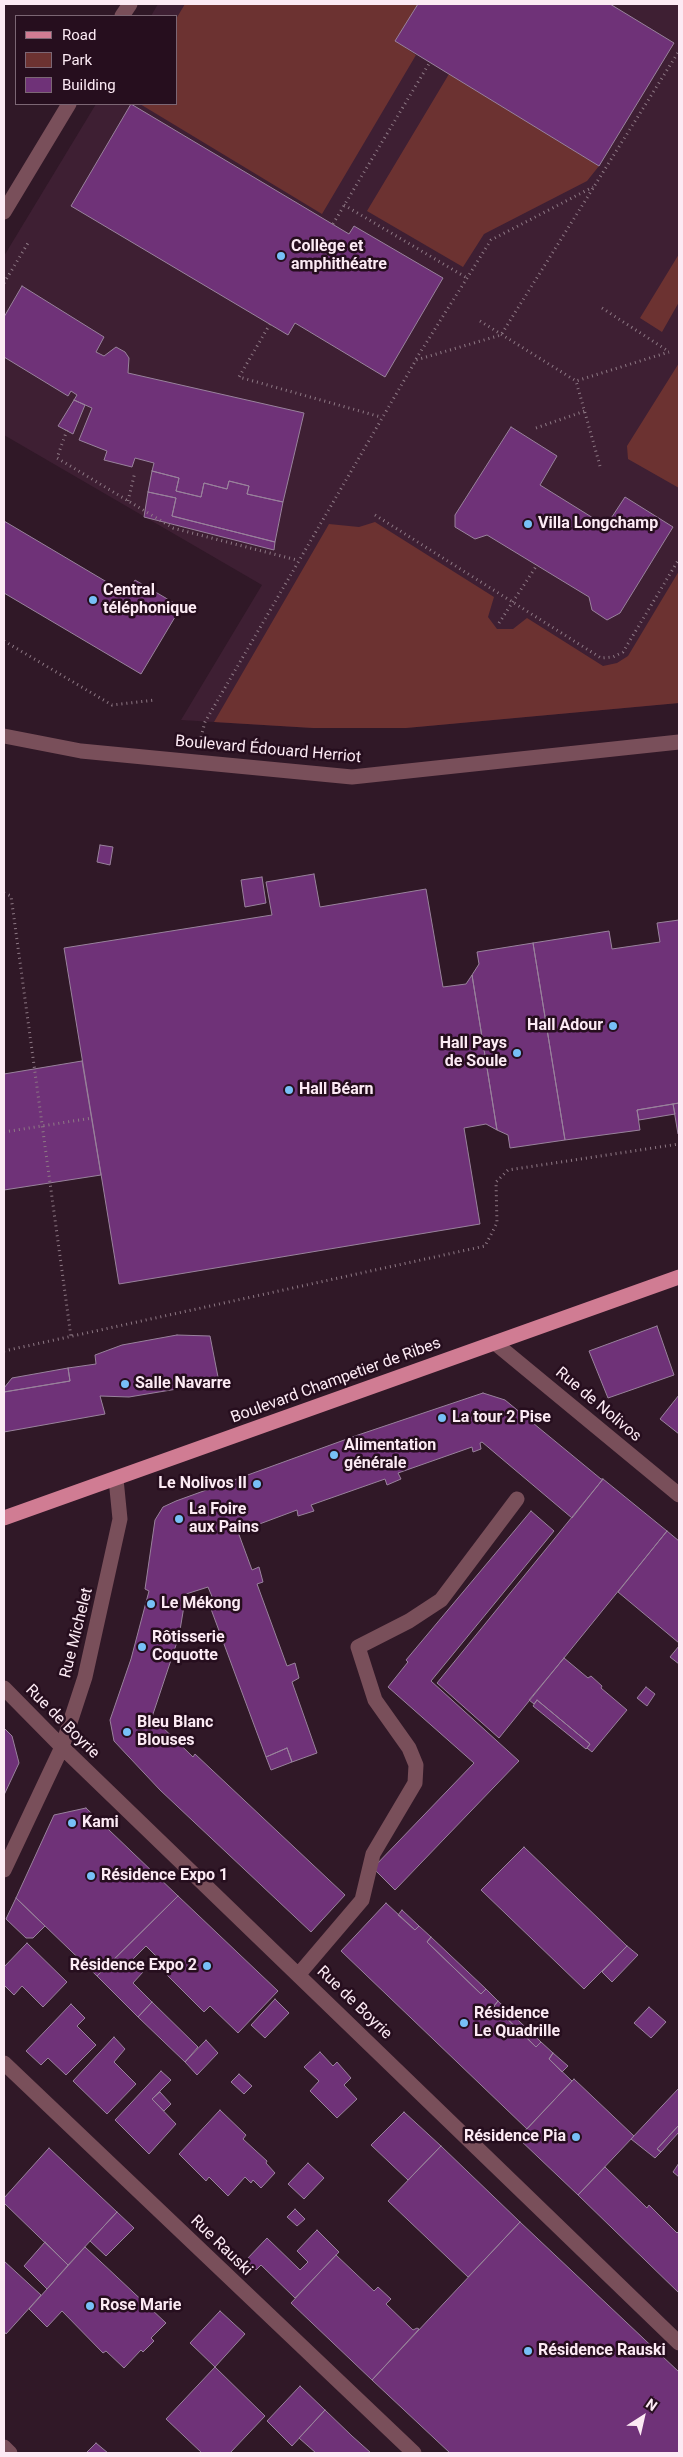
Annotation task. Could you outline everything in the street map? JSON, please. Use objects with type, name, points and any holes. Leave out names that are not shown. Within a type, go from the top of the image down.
[{"type":"main road","name":"Boulevard Champetier de Ribes","points":[[4,1518],[679,1277]]},
{"type":"street","points":[[123,15],[130,4]]},
{"type":"street","points":[[4,212],[68,105]]},
{"type":"street","name":"Boulevard Édouard Herriot","points":[[4,736],[81,751],[352,778],[679,742]]},
{"type":"street","name":"Rue de Nolivos","points":[[495,1343],[679,1495]]},
{"type":"street","name":"Rue Michelet","points":[[4,1870],[62,1747],[84,1677],[120,1519],[116,1479]]},
{"type":"street","points":[[299,1974],[362,1900],[373,1854],[415,1784],[416,1765],[375,1700],[358,1647],[409,1621],[441,1600],[517,1500]]},
{"type":"street","name":"Rue de Boyrie","points":[[4,1688],[62,1747],[679,2343]]},
{"type":"street","name":"Rue Rauski","points":[[4,2063],[414,2453]]},
{"type":"street","points":[[4,2447],[10,2453]]},
{"type":"path","points":[[416,360],[501,335],[679,52]]},
{"type":"path","points":[[333,224],[430,62]]},
{"type":"path","points":[[195,762],[205,722],[381,417],[491,240],[594,186]]},
{"type":"path","points":[[344,205],[467,278]]},
{"type":"path","points":[[4,283],[28,243]]},
{"type":"path","points":[[576,381],[669,352],[602,308]]},
{"type":"path","points":[[480,321],[576,381],[600,466]]},
{"type":"path","points":[[270,324],[240,377],[381,417]]},
{"type":"path","points":[[536,428],[585,411]]},
{"type":"path","points":[[67,430],[57,458],[173,528],[297,560]]},
{"type":"path","points":[[128,501],[135,472]]},
{"type":"path","points":[[375,515],[601,658],[613,657],[623,652],[679,559]]},
{"type":"path","points":[[499,623],[537,565]]},
{"type":"path","points":[[4,641],[112,705],[155,700]]},
{"type":"path","points":[[4,893],[11,896],[71,1337]]},
{"type":"path","points":[[4,1132],[92,1118]]},
{"type":"path","points":[[4,1351],[485,1246],[497,1223],[496,1182],[508,1170],[679,1144]]},
{"type":"shaded area","points":[[158,4],[679,4],[679,703],[406,728],[313,728],[181,720],[262,585],[4,435],[4,256],[95,105],[178,105],[178,15],[152,15]]},
{"type":"green space","points":[[185,4],[418,4],[396,41],[416,55],[322,214],[142,105],[178,105],[178,16]]},
{"type":"green space","points":[[449,74],[599,166],[587,181],[484,234],[463,267],[367,211]]},
{"type":"green space","points":[[679,254],[679,302],[662,332],[640,318]]},
{"type":"green space","points":[[679,363],[679,488],[628,459],[627,446]]},
{"type":"green space","points":[[375,522],[494,597],[488,617],[497,629],[513,629],[527,618],[603,666],[617,663],[628,656],[679,571],[679,703],[406,728],[313,728],[214,722],[329,524],[359,527]]},
{"type":"building","points":[[418,4],[610,4],[674,43],[599,166],[395,41]]},
{"type":"building","name":"Collège et amphithéatre","points":[[130,105],[133,105],[349,234],[354,226],[443,278],[385,377],[295,323],[288,335],[71,206]]},
{"type":"building","points":[[22,286],[104,337],[96,352],[104,356],[116,347],[125,352],[129,358],[128,373],[304,413],[283,502],[247,494],[249,486],[229,481],[227,489],[204,483],[201,497],[176,491],[179,478],[152,471],[154,463],[135,458],[132,467],[104,460],[107,451],[79,440],[92,408],[74,400],[77,395],[71,391],[68,396],[4,357],[4,317]]},
{"type":"building","points":[[74,400],[85,405],[73,434],[58,426]]},
{"type":"building","name":"Villa Longchamp","points":[[511,427],[557,456],[540,485],[606,526],[625,497],[673,527],[620,613],[607,620],[592,610],[589,597],[487,535],[475,539],[455,527],[455,515]]},
{"type":"building","points":[[152,471],[179,478],[176,491],[201,497],[204,483],[227,489],[229,481],[249,486],[247,494],[283,502],[275,542],[172,516],[176,498],[148,492]]},
{"type":"building","points":[[148,492],[176,498],[172,516],[275,542],[274,550],[144,517]]},
{"type":"building","name":"Central téléphonique","points":[[4,521],[127,594],[135,580],[181,607],[141,674],[4,593]]},
{"type":"building","points":[[100,845],[113,847],[110,865],[97,862]]},
{"type":"building","name":"Hall Béarn","points":[[314,874],[320,907],[426,889],[443,987],[466,984],[472,975],[497,1130],[486,1124],[464,1128],[480,1224],[119,1284],[64,948],[272,915],[266,882]]},
{"type":"building","points":[[262,877],[266,903],[245,907],[241,880]]},
{"type":"building","name":"Hall Adour","points":[[679,920],[679,1103],[637,1110],[640,1130],[565,1140],[533,943],[609,931],[612,949],[660,942],[657,923]]},
{"type":"building","name":"Hall Pays de Soule","points":[[533,943],[565,1140],[510,1148],[508,1135],[497,1130],[472,975],[479,964],[477,952]]},
{"type":"building","points":[[82,1061],[101,1175],[4,1190],[4,1074]]},
{"type":"building","points":[[679,1103],[679,1134],[678,1134],[673,1104]]},
{"type":"building","points":[[673,1104],[675,1114],[639,1120],[637,1110]]},
{"type":"building","points":[[657,1326],[674,1375],[608,1398],[589,1351]]},
{"type":"building","name":"Salle Navarre","points":[[177,1335],[210,1336],[218,1377],[189,1387],[129,1397],[100,1396],[105,1414],[4,1432],[4,1392],[70,1381],[68,1368],[96,1364],[95,1355],[122,1345]]},
{"type":"building","points":[[68,1368],[70,1381],[4,1392],[4,1388],[12,1378]]},
{"type":"building","points":[[483,1393],[505,1400],[603,1479],[572,1518],[482,1442],[480,1443],[481,1449],[473,1452],[472,1447],[398,1473],[401,1479],[387,1485],[385,1479],[311,1505],[314,1511],[298,1516],[297,1510],[238,1532],[252,1570],[259,1567],[263,1582],[257,1584],[287,1666],[295,1663],[299,1678],[292,1682],[317,1753],[292,1762],[287,1748],[266,1757],[208,1601],[213,1599],[208,1587],[186,1594],[179,1636],[152,1717],[193,1757],[195,1754],[345,1895],[311,1932],[160,1790],[114,1741],[110,1720],[131,1659],[149,1591],[145,1589],[155,1520],[163,1507],[176,1501],[358,1435]]},
{"type":"building","points":[[679,1395],[679,1434],[660,1419]]},
{"type":"building","points":[[603,1479],[667,1531],[499,1738],[437,1683]]},
{"type":"building","points":[[531,1511],[554,1531],[431,1681],[519,1761],[395,1890],[373,1868],[474,1763],[388,1687],[408,1662],[406,1660]]},
{"type":"building","points":[[667,1531],[679,1541],[679,1643],[618,1592]]},
{"type":"building","points":[[679,1646],[679,1664],[670,1657]]},
{"type":"building","points":[[564,1658],[588,1678],[591,1676],[602,1686],[601,1688],[627,1710],[592,1752],[587,1748],[590,1744],[537,1700],[534,1704],[529,1700]]},
{"type":"building","points":[[646,1687],[655,1694],[647,1706],[637,1698]]},
{"type":"building","points":[[537,1700],[590,1744],[587,1748],[533,1706]]},
{"type":"building","points":[[4,1728],[12,1736],[19,1763],[4,1795]]},
{"type":"building","points":[[287,1748],[292,1762],[271,1770],[266,1757]]},
{"type":"building","name":"Résidence Expo 1","points":[[86,1808],[178,1896],[97,1976],[16,1898],[54,1815]]},
{"type":"building","points":[[524,1847],[627,1946],[584,1989],[481,1890]]},
{"type":"building","name":"Résidence Expo 2","points":[[178,1896],[278,1991],[238,2033],[210,2006],[204,2012],[160,1968],[164,1964],[146,1946],[132,1960],[143,1972],[133,1983],[152,2002],[138,2017],[97,1976]]},
{"type":"building","points":[[16,1898],[45,1926],[33,1938],[26,1938],[6,1919]]},
{"type":"building","name":"Résidence Le Quadrille","points":[[386,1903],[415,1930],[419,1926],[431,1937],[427,1942],[481,1994],[486,1989],[498,2001],[494,2006],[536,2047],[541,2042],[553,2053],[549,2059],[572,2081],[527,2129],[341,1951]]},
{"type":"building","points":[[402,1910],[419,1926],[415,1930],[398,1915]]},
{"type":"building","points":[[431,1937],[486,1989],[481,1994],[427,1942]]},
{"type":"building","points":[[27,1943],[67,1982],[43,2007],[22,1986],[14,1995],[4,1985],[4,1967]]},
{"type":"building","points":[[627,1946],[638,1955],[612,1982],[602,1972]]},
{"type":"building","points":[[275,1999],[289,2013],[265,2038],[251,2025]]},
{"type":"building","points":[[498,2001],[541,2042],[536,2047],[494,2006]]},
{"type":"building","points":[[152,2002],[198,2047],[185,2062],[138,2017]]},
{"type":"building","points":[[71,2004],[85,2018],[77,2026],[96,2045],[66,2075],[48,2058],[41,2065],[26,2051]]},
{"type":"building","points":[[649,2007],[666,2022],[651,2038],[634,2023]]},
{"type":"building","points":[[114,2037],[125,2049],[114,2062],[136,2084],[107,2114],[73,2081]]},
{"type":"building","points":[[206,2040],[218,2053],[197,2075],[185,2062]]},
{"type":"building","points":[[320,2052],[333,2066],[337,2062],[351,2078],[344,2085],[357,2099],[337,2118],[310,2091],[319,2081],[304,2067]]},
{"type":"building","points":[[553,2053],[568,2066],[562,2072],[549,2059]]},
{"type":"building","points":[[161,2071],[171,2080],[152,2099],[176,2124],[149,2154],[115,2120]]},
{"type":"building","points":[[239,2074],[252,2086],[244,2094],[231,2082]]},
{"type":"building","name":"Résidence Pia","points":[[574,2079],[634,2136],[578,2195],[518,2138]]},
{"type":"building","points":[[679,2088],[679,2125],[657,2149],[661,2152],[655,2158],[631,2139]]},
{"type":"building","points":[[160,2092],[171,2104],[164,2111],[152,2099]]},
{"type":"building","points":[[220,2110],[246,2135],[243,2139],[267,2161],[266,2163],[275,2173],[261,2188],[253,2180],[251,2183],[245,2177],[228,2196],[209,2177],[206,2181],[179,2154]]},
{"type":"building","points":[[404,2112],[441,2146],[408,2180],[371,2145]]},
{"type":"building","points":[[679,2125],[679,2132],[661,2152],[657,2149]]},
{"type":"building","points":[[441,2146],[520,2222],[468,2277],[388,2201]]},
{"type":"building","points":[[49,2148],[117,2212],[68,2265],[4,2203],[4,2198]]},
{"type":"building","points":[[308,2163],[324,2178],[304,2199],[288,2184]]},
{"type":"building","points":[[679,2163],[679,2177],[673,2172]]},
{"type":"building","points":[[605,2167],[647,2208],[649,2205],[677,2233],[679,2231],[679,2293],[578,2195]]},
{"type":"building","points":[[295,2209],[305,2219],[297,2226],[287,2217]]},
{"type":"building","points":[[117,2212],[134,2228],[106,2256],[90,2241]]},
{"type":"building","name":"Résidence Rauski","points":[[520,2222],[679,2372],[679,2453],[450,2453],[372,2380]]},
{"type":"building","points":[[317,2230],[339,2252],[295,2298],[261,2265],[256,2270],[246,2260],[267,2238],[300,2270],[308,2262],[297,2251]]},
{"type":"building","points":[[45,2242],[68,2265],[47,2289],[24,2266]]},
{"type":"building","name":"Rose Marie","points":[[85,2247],[166,2323],[151,2338],[154,2341],[143,2352],[141,2350],[124,2368],[106,2351],[103,2353],[62,2311],[47,2327],[29,2309]]},
{"type":"building","points":[[336,2255],[374,2291],[378,2287],[391,2299],[386,2304],[413,2330],[419,2329],[372,2380],[291,2303]]},
{"type":"building","points":[[4,2261],[41,2295],[6,2334],[4,2331]]},
{"type":"building","points":[[220,2311],[245,2334],[215,2367],[190,2343]]},
{"type":"building","points":[[215,2367],[265,2416],[230,2453],[202,2453],[166,2419]]},
{"type":"building","points":[[300,2386],[325,2410],[292,2446],[267,2421]]},
{"type":"building","points":[[325,2410],[371,2453],[316,2453],[299,2438]]},
{"type":"building","points":[[96,2443],[108,2453],[86,2453]]},
{"type":"place","name":"Collège et amphithéatre","points":[[281,256]]},
{"type":"place","name":"Villa Longchamp","points":[[528,524]]},
{"type":"place","name":"Central téléphonique","points":[[93,600]]},
{"type":"place","name":"Hall Adour","points":[[613,1026]]},
{"type":"place","name":"Hall Pays de Soule","points":[[517,1053]]},
{"type":"place","name":"Hall Béarn","points":[[289,1090]]},
{"type":"place","name":"Salle Navarre","points":[[125,1384]]},
{"type":"place","name":"La tour 2 Pise","points":[[442,1418]]},
{"type":"place","name":"Alimentation générale","points":[[334,1455]]},
{"type":"place","name":"Le Nolivos II","points":[[257,1484]]},
{"type":"place","name":"La Foire aux Pains","points":[[179,1519]]},
{"type":"place","name":"Le Mékong","points":[[151,1604]]},
{"type":"place","name":"Rôtisserie Coquotte","points":[[142,1647]]},
{"type":"place","name":"Bleu Blanc Blouses","points":[[127,1732]]},
{"type":"place","name":"Kami","points":[[72,1823]]},
{"type":"place","name":"Résidence Expo 1","points":[[91,1876]]},
{"type":"place","name":"Résidence Expo 2","points":[[207,1966]]},
{"type":"place","name":"Résidence Le Quadrille","points":[[464,2023]]},
{"type":"place","name":"Résidence Pia","points":[[576,2137]]},
{"type":"place","name":"Rose Marie","points":[[90,2306]]},
{"type":"place","name":"Résidence Rauski","points":[[528,2351]]}]
